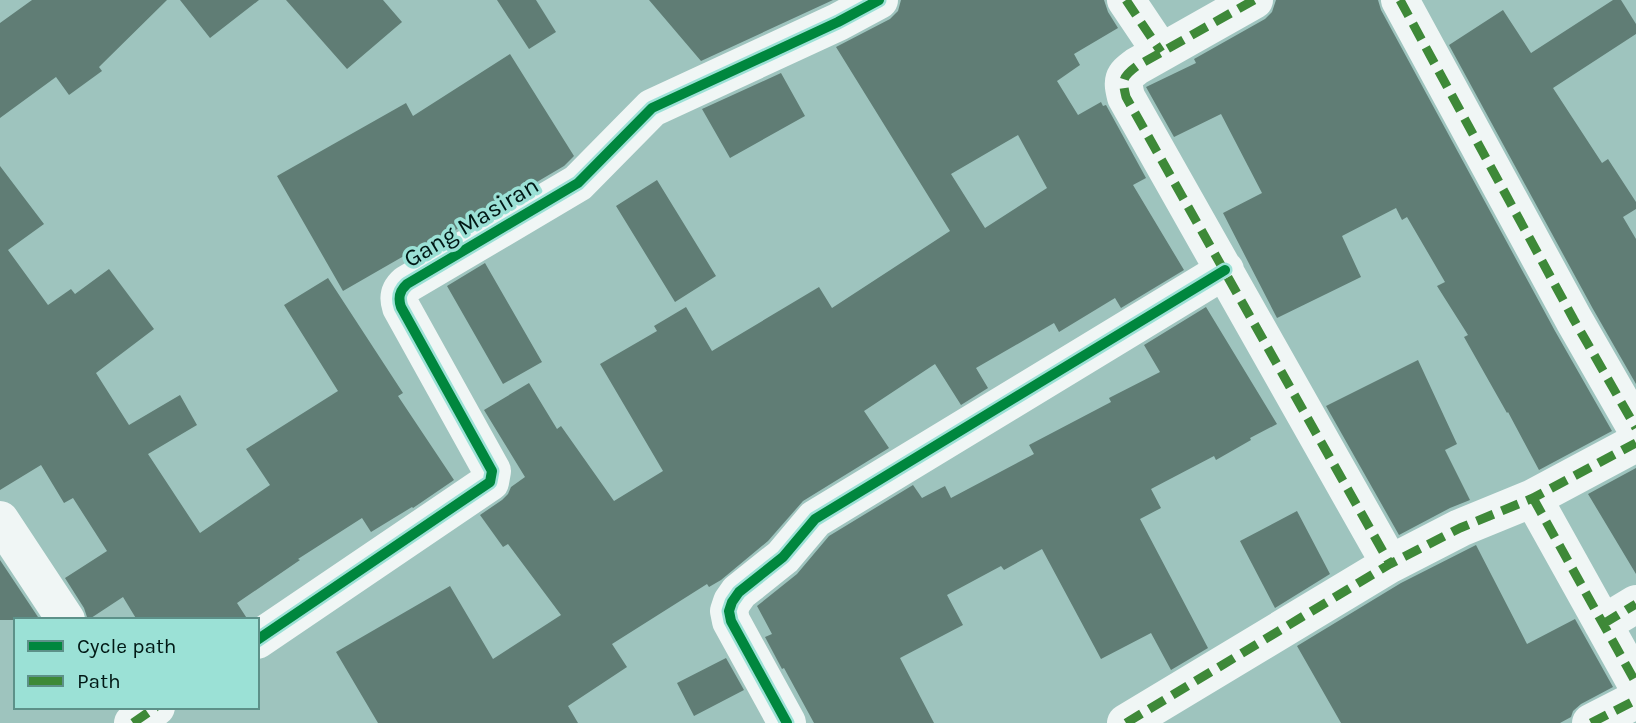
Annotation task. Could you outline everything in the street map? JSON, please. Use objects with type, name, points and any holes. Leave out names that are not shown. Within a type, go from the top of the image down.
[{"type":"street","name":"Gang Masiran","points":[[259,639],[490,482],[492,471],[401,307],[399,295],[402,289],[578,183],[652,108],[838,22],[879,0]]},
{"type":"street","points":[[1126,0],[1161,52]]},
{"type":"street","points":[[1254,0],[1126,74],[1123,84],[1126,97],[1390,564]]},
{"type":"street","points":[[1400,0],[1574,320],[1636,428]]},
{"type":"street","points":[[787,723],[731,621],[729,611],[739,592],[783,557],[815,519],[1225,270]]},
{"type":"street","points":[[1126,723],[1390,564],[1460,528],[1533,498],[1636,443]]},
{"type":"street","points":[[1533,498],[1636,683]]},
{"type":"street","points":[[0,520],[65,618]]},
{"type":"street","points":[[1603,624],[1636,604]]},
{"type":"street","points":[[1591,723],[1636,699]]},
{"type":"building","points":[[32,0],[167,0],[99,67],[102,71],[69,95],[56,77],[0,118],[0,23]]},
{"type":"building","points":[[180,0],[259,0],[210,38]]},
{"type":"building","points":[[286,0],[383,0],[402,22],[347,69]]},
{"type":"building","points":[[497,0],[536,0],[556,32],[529,49]]},
{"type":"building","points":[[649,0],[833,0],[701,61]]},
{"type":"building","points":[[901,0],[1104,0],[1118,28],[1074,54],[1080,65],[1057,81],[1078,115],[1101,102],[1103,106],[1106,105],[1146,178],[1133,185],[1184,270],[1121,308],[1115,298],[1059,332],[1054,323],[976,368],[988,388],[961,405],[935,364],[864,411],[889,448],[803,501],[768,541],[721,580],[709,587],[707,584],[612,644],[627,667],[568,706],[578,723],[378,723],[336,652],[450,586],[493,659],[561,615],[508,544],[503,547],[480,515],[502,500],[511,487],[525,477],[484,410],[529,383],[557,429],[561,426],[614,501],[663,471],[600,364],[657,331],[654,326],[686,307],[712,351],[819,287],[832,308],[950,231],[836,47],[890,19],[898,11]],"holes":[[[1018,135],[1047,188],[985,228],[951,174]]]},
{"type":"building","points":[[1276,0],[1378,0],[1555,331],[1612,431],[1539,470],[1464,337],[1468,335],[1437,286],[1445,282],[1407,217],[1402,220],[1396,208],[1342,236],[1361,277],[1277,318],[1223,213],[1262,193],[1221,114],[1174,137],[1146,87],[1196,63],[1194,59],[1265,19],[1272,12]]},
{"type":"building","points":[[1613,0],[1621,0],[1636,24],[1636,34],[1553,88],[1602,163],[1608,159],[1636,202],[1636,209],[1623,217],[1636,239],[1636,384],[1449,45],[1503,10],[1531,53]]},
{"type":"building","points":[[510,54],[574,156],[564,166],[425,248],[423,245],[343,291],[277,176],[406,103],[413,116]]},
{"type":"building","points":[[781,73],[805,116],[730,158],[702,109]]},
{"type":"building","points":[[0,166],[44,224],[8,250],[48,305],[71,289],[75,294],[109,269],[154,329],[96,373],[129,425],[180,395],[197,425],[148,454],[200,533],[270,485],[246,449],[338,391],[284,305],[328,278],[403,393],[398,396],[454,480],[371,532],[362,518],[298,559],[300,560],[237,603],[247,618],[136,618],[123,597],[87,618],[65,578],[107,551],[73,498],[64,503],[41,465],[0,490]]},
{"type":"building","points":[[657,180],[716,276],[675,302],[616,206]]},
{"type":"building","points":[[485,263],[542,362],[503,384],[447,286]]},
{"type":"building","points":[[1206,307],[1277,424],[1216,460],[1214,456],[1151,489],[1161,508],[1140,519],[1208,648],[1171,670],[1151,633],[1101,659],[1042,549],[1004,570],[1001,566],[947,595],[963,625],[900,658],[934,723],[814,723],[765,637],[772,634],[757,606],[797,574],[829,536],[913,485],[922,498],[945,486],[951,498],[1034,454],[1029,445],[1111,402],[1109,398],[1160,372],[1144,345]]},
{"type":"building","points":[[1418,360],[1457,444],[1445,450],[1470,500],[1399,535],[1326,406]]},
{"type":"building","points":[[1636,468],[1636,574],[1588,494]]},
{"type":"building","points":[[1297,511],[1330,574],[1275,608],[1240,541]]},
{"type":"building","points":[[1476,545],[1527,644],[1575,619],[1613,687],[1581,704],[1571,717],[1560,723],[1341,723],[1297,646],[1401,583]]},
{"type":"building","points":[[0,560],[39,618],[0,620]]},
{"type":"building","points":[[726,658],[744,690],[694,716],[677,683]]},
{"type":"marked path","points":[[1126,0],[1161,52]]},
{"type":"marked path","points":[[1254,0],[1137,66],[1124,79],[1126,97],[1390,564]]},
{"type":"marked path","points":[[1400,0],[1574,320],[1636,428]]},
{"type":"marked path","points":[[1126,723],[1390,564],[1460,528],[1533,498],[1636,443]]},
{"type":"marked path","points":[[1533,498],[1636,683]]},
{"type":"marked path","points":[[1603,624],[1636,604]]},
{"type":"marked path","points":[[1591,723],[1636,700]]},
{"type":"marked path","points":[[133,723],[153,709]]},
{"type":"cycle path","points":[[259,639],[490,482],[492,471],[401,307],[402,289],[578,183],[652,108],[838,22],[879,0]]},
{"type":"cycle path","points":[[787,723],[731,621],[729,611],[739,592],[783,557],[815,519],[1225,270]]}]
